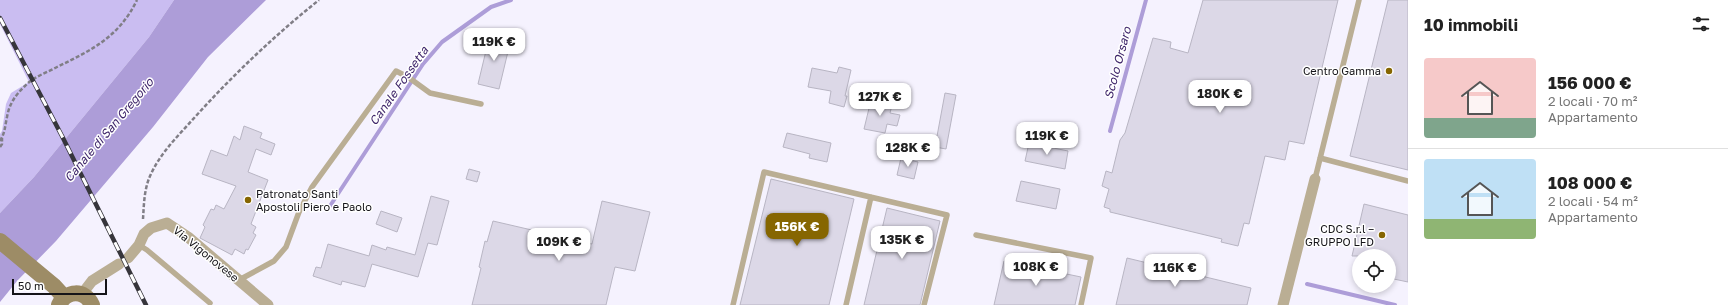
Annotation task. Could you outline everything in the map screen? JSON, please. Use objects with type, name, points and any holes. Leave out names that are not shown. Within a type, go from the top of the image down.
[{"type":"main road","points":[[0,241],[57,289],[59,303],[72,293],[87,300]]},
{"type":"street","points":[[1284,305],[1315,179]]},
{"type":"street","name":"Via Vigonovese","points":[[144,234],[151,228],[167,223],[188,237],[268,305]]},
{"type":"street","points":[[87,300],[92,281],[124,261],[139,245],[144,234]]},
{"type":"lane","points":[[1315,179],[1359,0]]},
{"type":"lane","points":[[239,280],[274,260],[286,246],[299,212],[316,180],[396,70],[430,93],[481,104]]},
{"type":"lane","points":[[1320,158],[1408,181]]},
{"type":"lane","points":[[733,305],[764,172],[947,215],[924,305]]},
{"type":"lane","points":[[846,305],[871,197]]},
{"type":"lane","points":[[976,235],[1091,258],[1081,305]]},
{"type":"lane","points":[[139,245],[210,303]]},
{"type":"path","points":[[0,147],[11,104],[26,84],[36,77],[92,50],[105,41],[115,32],[129,15],[138,0]]},
{"type":"path","points":[[144,234],[144,203],[148,183],[157,162],[166,149],[247,62],[319,0]]},
{"type":"shaded area","points":[[0,0],[174,0],[149,37],[34,177],[0,213],[0,134],[2,131],[6,104],[11,93],[29,82],[0,24]]},
{"type":"water","name":"Canale di San Gregorio","points":[[174,0],[266,0],[208,57],[153,127],[56,241],[17,281],[0,302],[0,213],[34,177],[149,37]]},
{"type":"building","points":[[1203,0],[1338,0],[1304,144],[1289,141],[1285,160],[1265,156],[1249,224],[1244,223],[1238,246],[1221,242],[1222,239],[1110,212],[1110,209],[1104,207],[1109,189],[1102,186],[1106,171],[1112,173],[1120,140],[1125,133],[1153,38],[1171,42],[1170,48],[1188,53]]},
{"type":"building","name":"Centro Gamma","points":[[1388,0],[1408,0],[1408,170],[1350,156]]},
{"type":"building","points":[[490,34],[511,39],[499,89],[478,84]]},
{"type":"building","points":[[839,67],[851,70],[844,107],[829,103],[831,91],[808,87],[812,68],[837,73]]},
{"type":"building","points":[[945,93],[956,95],[946,149],[935,147]]},
{"type":"building","points":[[871,100],[892,105],[890,113],[900,115],[897,126],[887,124],[885,133],[864,129]]},
{"type":"building","points":[[244,126],[262,133],[260,138],[275,144],[271,155],[256,149],[248,172],[268,180],[251,224],[256,227],[253,233],[256,235],[248,250],[246,249],[244,254],[235,249],[232,255],[200,238],[205,227],[203,225],[211,209],[214,210],[216,205],[224,209],[236,186],[202,174],[211,150],[227,156],[234,136],[240,140]]},
{"type":"building","points":[[787,133],[831,143],[827,162],[809,158],[810,154],[783,147]]},
{"type":"building","points":[[1029,143],[1068,151],[1065,169],[1025,161]]},
{"type":"building","points":[[901,158],[918,162],[914,179],[897,175]]},
{"type":"building","points":[[469,169],[480,172],[477,182],[466,179]]},
{"type":"building","points":[[771,179],[854,199],[829,305],[740,305]]},
{"type":"building","points":[[1021,181],[1060,189],[1056,209],[1016,201]]},
{"type":"building","points":[[431,196],[449,201],[437,245],[428,243],[418,277],[372,264],[365,287],[342,281],[341,285],[313,276],[316,267],[321,268],[328,244],[369,256],[372,245],[386,250],[387,247],[415,255]]},
{"type":"building","points":[[602,201],[650,212],[635,271],[615,267],[606,305],[472,305],[481,268],[479,267],[485,241],[487,242],[493,221],[592,244]]},
{"type":"building","name":"CDC S.r.l – GRUPPO LFD","points":[[1364,204],[1408,215],[1408,282],[1396,279],[1396,249],[1354,249]]},
{"type":"building","points":[[887,208],[940,221],[920,305],[864,305]]},
{"type":"building","points":[[381,211],[402,218],[397,232],[376,224]]},
{"type":"building","points":[[1127,258],[1251,288],[1247,305],[1116,305]]},
{"type":"building","points":[[1004,261],[1081,277],[1075,305],[994,305]]},
{"type":"waterway","name":"Canale Fossetta","points":[[328,209],[423,64],[442,42],[491,7],[511,0]]},
{"type":"waterway","name":"Scolo Orsaro","points":[[1110,131],[1146,0]]},
{"type":"waterway","name":"Scolo Orsaro","points":[[1307,284],[1395,305]]},
{"type":"railway","points":[[0,18],[62,136],[146,305]]},
{"type":"place","name":"Centro Gamma","points":[[1389,71]]},
{"type":"place","name":"Patronato Santi Apostoli Piero e Paolo","points":[[248,200]]},
{"type":"place","name":"CDC S.r.l – GRUPPO LFD","points":[[1382,235]]}]
